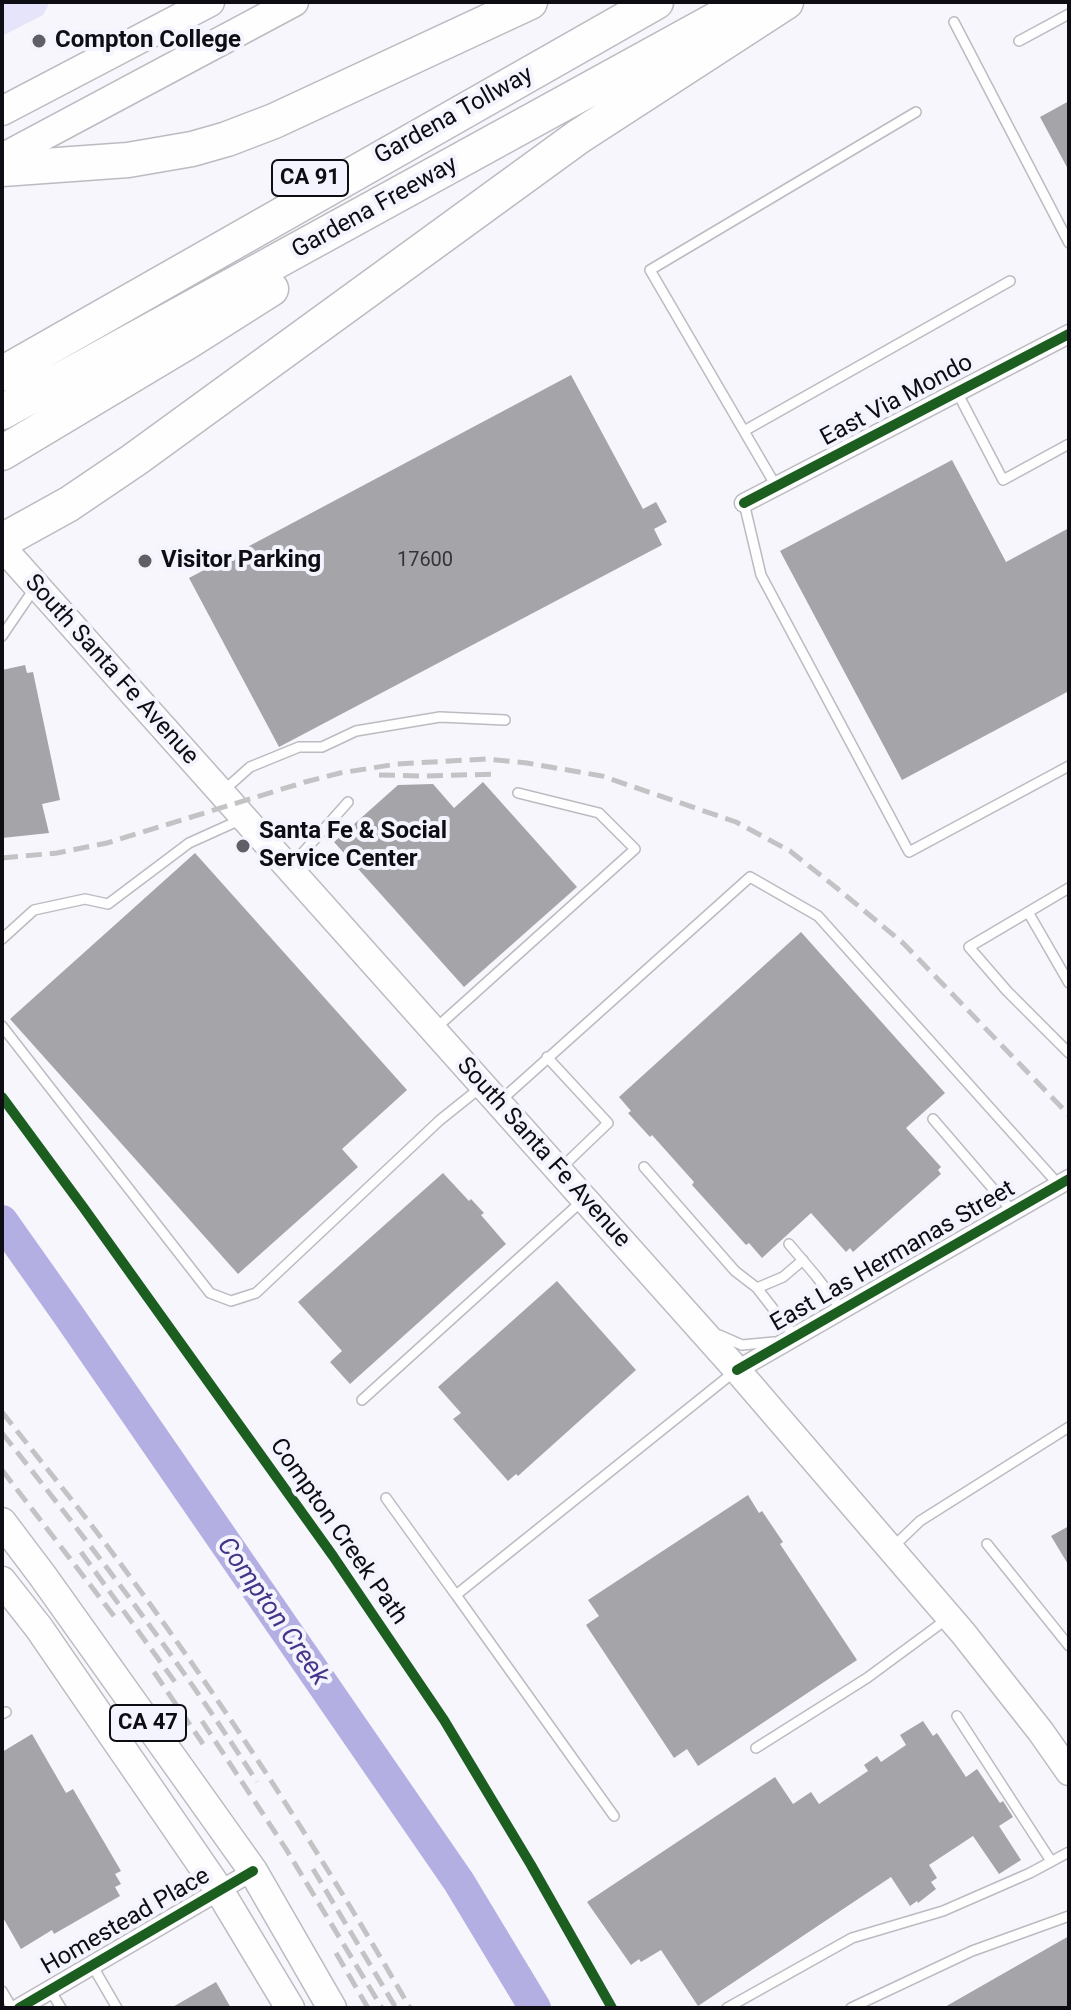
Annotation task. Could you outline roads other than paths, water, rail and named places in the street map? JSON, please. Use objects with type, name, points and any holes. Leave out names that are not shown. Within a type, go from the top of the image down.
[{"type":"highway","points":[[2,169],[128,160],[192,149],[227,139],[262,126],[530,2]]},
{"type":"highway","name":"CA 91","points":[[2,355],[618,2]]},
{"type":"highway","name":"Gardena Tollway","points":[[2,374],[656,2]]},
{"type":"highway","name":"Gardena Freeway","points":[[2,412],[748,2]]},
{"type":"highway","points":[[2,544],[134,460],[566,145],[786,2]]},
{"type":"highway","points":[[4,452],[189,341],[548,113]]},
{"type":"main road","points":[[2,111],[210,2]]},
{"type":"main road","points":[[2,158],[294,2]]},
{"type":"main road","name":"South Santa Fe Avenue","points":[[2,544],[36,586],[737,1370],[950,1617],[1069,1772]]},
{"type":"main road","name":"CA 47","points":[[2,1522],[253,1871],[332,2008]]},
{"type":"main road","name":"CA 47","points":[[2,1581],[48,1641],[219,1890],[290,2008]]},
{"type":"street","name":"East Via Mondo","points":[[744,503],[1069,334]]},
{"type":"street","name":"East Las Hermanas Street","points":[[737,1370],[1064,1182]]},
{"type":"street","name":"Homestead Place","points":[[19,2008],[253,1871]]},
{"type":"lane","points":[[1019,41],[1069,14]]},
{"type":"lane","points":[[954,22],[1069,243]]},
{"type":"lane","points":[[776,486],[650,270],[916,112]]},
{"type":"lane","points":[[744,431],[1010,281]]},
{"type":"lane","points":[[957,392],[1003,480],[1069,444]]},
{"type":"lane","points":[[744,503],[761,575],[909,852],[1069,766]]},
{"type":"lane","points":[[2,636],[36,586]]},
{"type":"lane","points":[[221,793],[250,767],[299,747],[322,747],[356,731],[440,717],[505,720]]},
{"type":"lane","points":[[433,1030],[635,849],[599,813],[518,793]]},
{"type":"lane","points":[[289,869],[348,802]]},
{"type":"lane","points":[[2,939],[34,910],[85,899],[108,904],[189,843],[244,818]]},
{"type":"lane","points":[[2,1026],[210,1293],[231,1301],[256,1293],[440,1120],[490,1094],[547,1057],[750,877],[818,916],[1064,1182]]},
{"type":"lane","points":[[1069,888],[969,947],[1007,991],[1069,1053]]},
{"type":"lane","points":[[1028,912],[1069,983]]},
{"type":"lane","points":[[547,1057],[608,1123],[559,1171]]},
{"type":"lane","points":[[933,1119],[1013,1212]]},
{"type":"lane","points":[[644,1167],[735,1271],[757,1288],[792,1339],[742,1345],[694,1322]]},
{"type":"lane","points":[[362,1400],[584,1199]]},
{"type":"lane","points":[[789,1244],[842,1310]]},
{"type":"lane","points":[[757,1288],[783,1277],[803,1260]]},
{"type":"lane","points":[[456,1595],[737,1370]]},
{"type":"lane","points":[[891,1549],[920,1521],[1069,1427]]},
{"type":"lane","points":[[386,1498],[614,1816]]},
{"type":"lane","points":[[987,1544],[1069,1646]]},
{"type":"lane","points":[[756,1748],[867,1678],[950,1617]]},
{"type":"lane","points":[[957,1716],[1051,1861]]},
{"type":"lane","points":[[727,2008],[852,1938],[943,1911],[1030,1873],[1069,1852]]},
{"type":"lane","points":[[851,2008],[972,1951],[1069,1916]]},
{"type":"lane","points":[[92,1965],[117,2008]]},
{"type":"lane","points":[[50,1990],[61,2008]]},
{"type":"lane","points":[[2,1991],[12,2008]]},
{"type":"waterway","name":"Compton Creek","points":[[2,1221],[459,1882],[535,2008]]},
{"type":"railway","points":[[2,858],[57,853],[107,843],[305,782],[397,764],[486,759],[602,776],[736,822],[790,851],[903,943],[1069,1115]]},
{"type":"railway","points":[[379,775],[499,774]]},
{"type":"railway","points":[[2,1412],[111,1551],[230,1718],[304,1832],[410,2008]]},
{"type":"railway","points":[[2,1433],[134,1604],[257,1782]]},
{"type":"railway","points":[[2,1470],[114,1616]]},
{"type":"railway","points":[[81,1552],[175,1682]]},
{"type":"railway","points":[[154,1672],[203,1744]]},
{"type":"railway","points":[[202,1721],[286,1849],[382,2008]]},
{"type":"railway","points":[[313,1869],[396,2008]]},
{"type":"railway","points":[[336,1953],[368,2008]]},
{"type":"place","name":"Compton College","points":[[39,41]]},
{"type":"place","name":"Visitor Parking","points":[[145,561]]},
{"type":"place","name":"Santa Fe & Social Service Center","points":[[243,846]]}]
